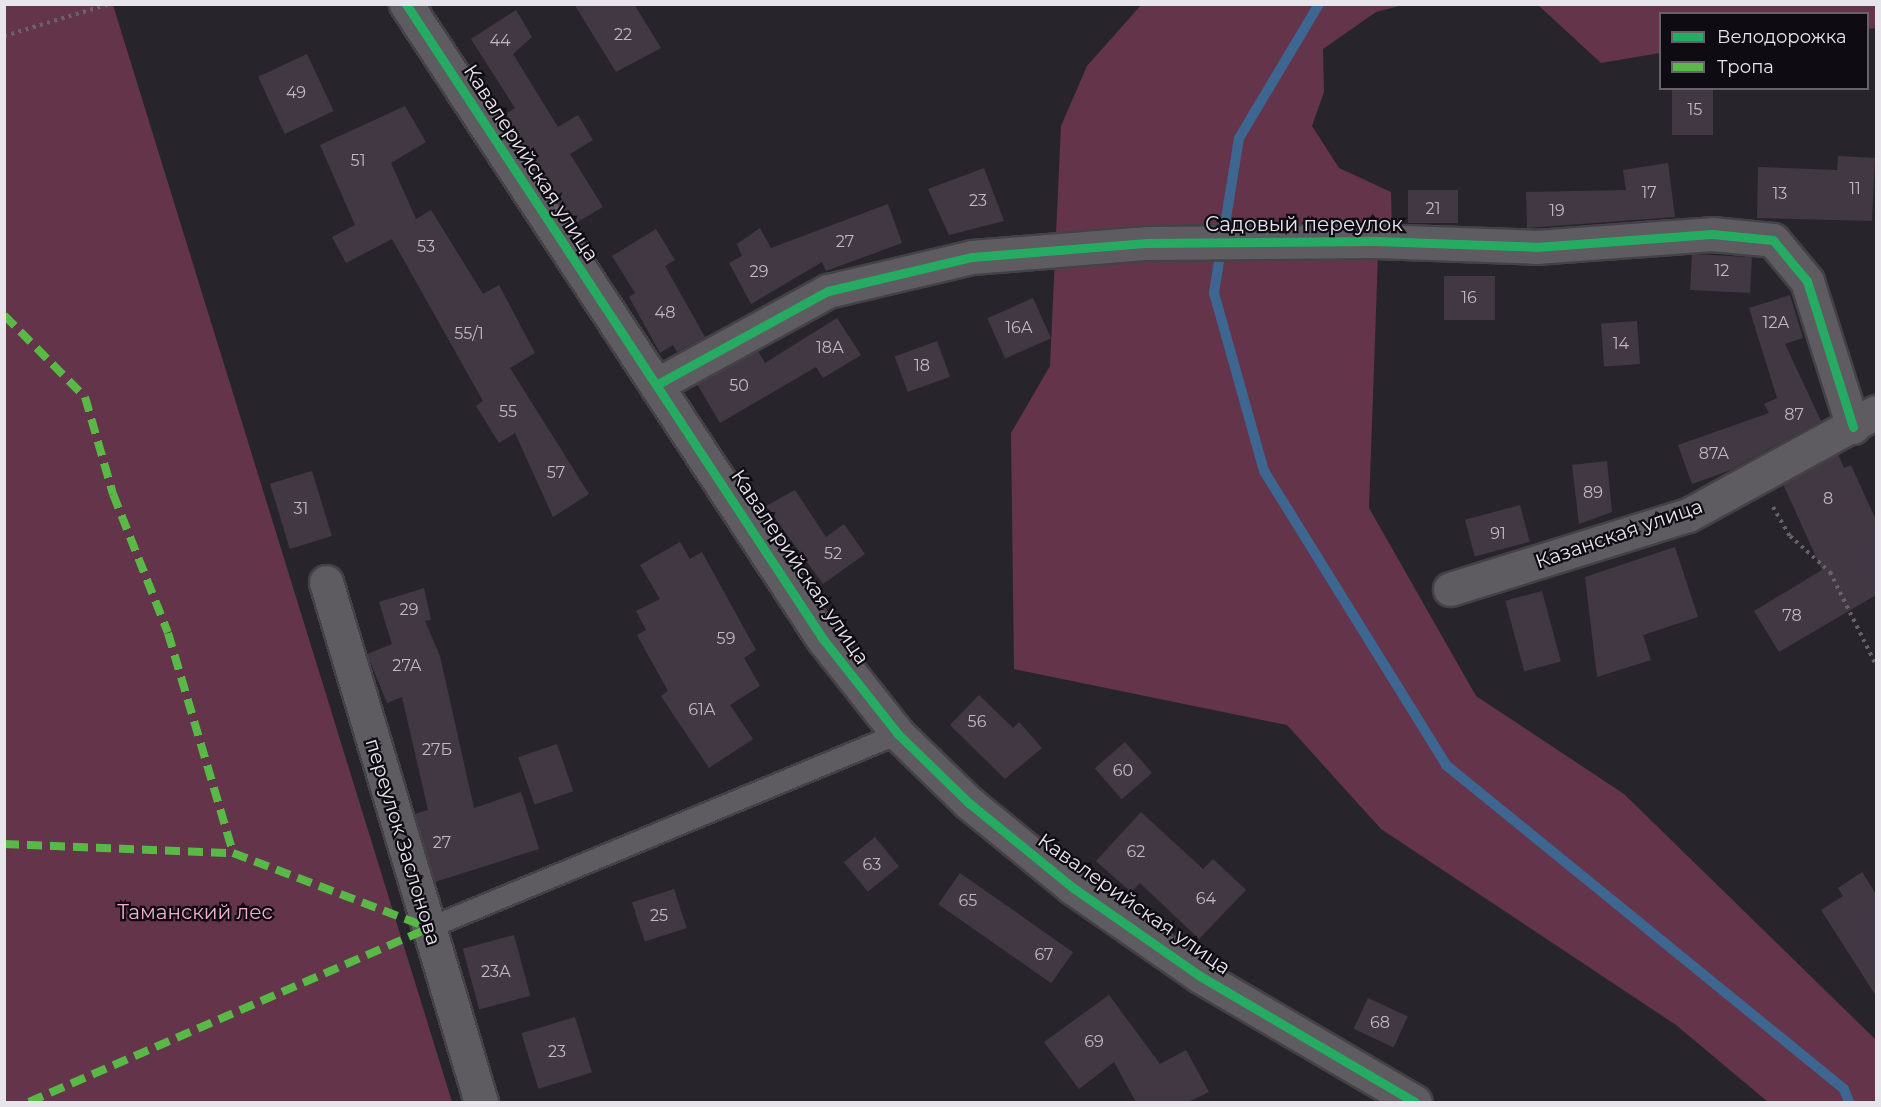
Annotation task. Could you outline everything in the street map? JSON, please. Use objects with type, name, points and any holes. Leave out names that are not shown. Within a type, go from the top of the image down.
[{"type":"street","name":"Кавалерийская улица","points":[[406,4],[823,639],[898,734],[969,803],[1072,888],[1200,976],[1415,1102]]},
{"type":"street","name":"Садовый переулок","points":[[656,385],[828,291],[972,257],[1147,243],[1376,241],[1536,247],[1712,234],[1773,240],[1807,280],[1865,419]]},
{"type":"street","name":"Казанская улица","points":[[1450,590],[1688,514],[1865,419]]},
{"type":"street","name":"переулок Заслонова","points":[[326,582],[481,1102]]},
{"type":"lane","points":[[429,928],[898,734]]},
{"type":"path","points":[[4,36],[109,4]]},
{"type":"path","points":[[1757,478],[1790,536],[1830,572],[1876,665]]},
{"type":"green space","name":"Таманский лес","points":[[5,4],[113,5],[452,1102],[5,1102]]},
{"type":"green space","points":[[1142,4],[1403,5],[1376,12],[1323,49],[1324,92],[1312,126],[1339,168],[1391,192],[1392,229],[1378,254],[1369,508],[1476,696],[1624,794],[1876,1040],[1876,1102],[1768,1102],[1676,1025],[1381,829],[1287,725],[1014,669],[1011,433],[1050,366],[1061,126],[1087,66]]},
{"type":"green space","points":[[1538,5],[1876,5],[1876,28],[1869,29],[1869,12],[1659,12],[1659,53],[1601,63]]},
{"type":"building","points":[[574,4],[634,4],[661,48],[616,72]]},
{"type":"building","points":[[516,10],[532,37],[513,54],[558,127],[578,115],[593,140],[570,154],[603,207],[574,224],[524,147],[506,114],[515,108],[471,39]]},
{"type":"building","points":[[307,54],[334,111],[285,134],[258,77]]},
{"type":"building","points":[[1672,90],[1713,90],[1713,135],[1672,135]]},
{"type":"building","points":[[405,106],[426,142],[391,163],[416,219],[431,210],[483,294],[499,285],[535,353],[510,368],[589,494],[553,517],[515,433],[499,443],[476,406],[483,401],[392,239],[346,263],[332,237],[355,225],[320,145]]},
{"type":"building","points":[[1838,156],[1875,158],[1872,221],[1757,218],[1758,167],[1837,170]]},
{"type":"building","points":[[1668,163],[1675,217],[1527,228],[1526,192],[1626,190],[1623,170]]},
{"type":"building","points":[[984,168],[1004,221],[949,235],[928,189]]},
{"type":"building","points":[[1408,190],[1458,190],[1458,223],[1408,223]]},
{"type":"building","points":[[888,204],[902,243],[826,271],[822,262],[751,304],[729,263],[742,256],[737,244],[760,228],[771,248]]},
{"type":"building","points":[[656,229],[675,260],[665,266],[705,337],[677,352],[673,345],[660,353],[629,297],[635,293],[612,256]]},
{"type":"building","points":[[1692,254],[1752,257],[1750,293],[1690,290]]},
{"type":"building","points":[[1444,276],[1495,276],[1495,320],[1444,320]]},
{"type":"building","points":[[1790,295],[1803,338],[1785,344],[1821,421],[1731,470],[1692,484],[1678,445],[1769,413],[1764,404],[1777,398],[1749,308]]},
{"type":"building","points":[[1033,298],[1051,338],[1005,359],[987,318]]},
{"type":"building","points":[[837,318],[861,355],[823,378],[816,367],[720,423],[697,384],[758,351],[765,363]]},
{"type":"building","points":[[1637,321],[1640,364],[1604,366],[1601,324]]},
{"type":"building","points":[[937,341],[950,377],[908,392],[895,356]]},
{"type":"building","points":[[1838,454],[1844,468],[1851,465],[1876,520],[1876,595],[1779,652],[1754,611],[1822,570],[1783,484]]},
{"type":"building","points":[[1607,461],[1612,512],[1579,524],[1572,465]]},
{"type":"building","points":[[312,471],[332,536],[290,549],[270,484]]},
{"type":"building","points":[[795,490],[826,537],[844,524],[865,554],[823,584],[766,506]]},
{"type":"building","points":[[1520,505],[1530,542],[1475,556],[1465,520]]},
{"type":"building","points":[[680,542],[690,559],[702,552],[756,650],[744,658],[760,686],[730,705],[753,739],[709,768],[661,696],[668,691],[637,635],[646,630],[636,611],[660,599],[640,565]]},
{"type":"building","points":[[1675,547],[1698,617],[1643,635],[1651,660],[1597,677],[1585,577]]},
{"type":"building","points":[[424,588],[431,620],[425,621],[440,656],[474,808],[521,792],[539,849],[435,882],[415,814],[428,810],[402,697],[387,703],[367,654],[392,644],[379,602]]},
{"type":"building","points":[[1542,591],[1561,662],[1524,671],[1505,601]]},
{"type":"building","points":[[979,695],[1013,728],[1019,722],[1042,748],[1005,779],[950,725]]},
{"type":"building","points":[[1125,742],[1152,773],[1122,799],[1095,768]]},
{"type":"building","points":[[557,744],[573,791],[535,805],[518,757]]},
{"type":"building","points":[[1141,812],[1203,869],[1213,859],[1246,890],[1199,939],[1140,883],[1131,892],[1096,861]]},
{"type":"building","points":[[875,837],[899,867],[868,892],[844,862]]},
{"type":"building","points":[[1862,872],[1876,894],[1876,996],[1821,910],[1843,896],[1838,888]]},
{"type":"building","points":[[960,873],[1073,952],[1051,983],[938,904]]},
{"type":"building","points":[[674,889],[687,928],[645,942],[632,903]]},
{"type":"building","points":[[514,935],[530,996],[479,1010],[463,949]]},
{"type":"building","points":[[1109,995],[1160,1064],[1186,1050],[1209,1092],[1188,1102],[1136,1102],[1114,1062],[1079,1089],[1044,1042]]},
{"type":"building","points":[[1368,998],[1408,1017],[1394,1047],[1354,1029]]},
{"type":"building","points":[[575,1017],[592,1072],[538,1089],[521,1033]]},
{"type":"waterway","points":[[1319,4],[1239,138],[1214,293],[1264,471],[1446,765],[1844,1089],[1849,1102]]},
{"type":"marked path","points":[[4,315],[85,397],[113,494],[168,633],[233,853]]},
{"type":"marked path","points":[[4,844],[233,853],[429,928]]},
{"type":"marked path","points":[[29,1102],[429,928]]},
{"type":"cycle path","points":[[406,4],[823,639],[898,734],[969,803],[1072,887],[1200,976],[1415,1102]]},
{"type":"cycle path","points":[[656,385],[828,291],[972,257],[1147,243],[1376,241],[1536,247],[1712,234],[1773,240],[1807,281],[1853,427]]}]
